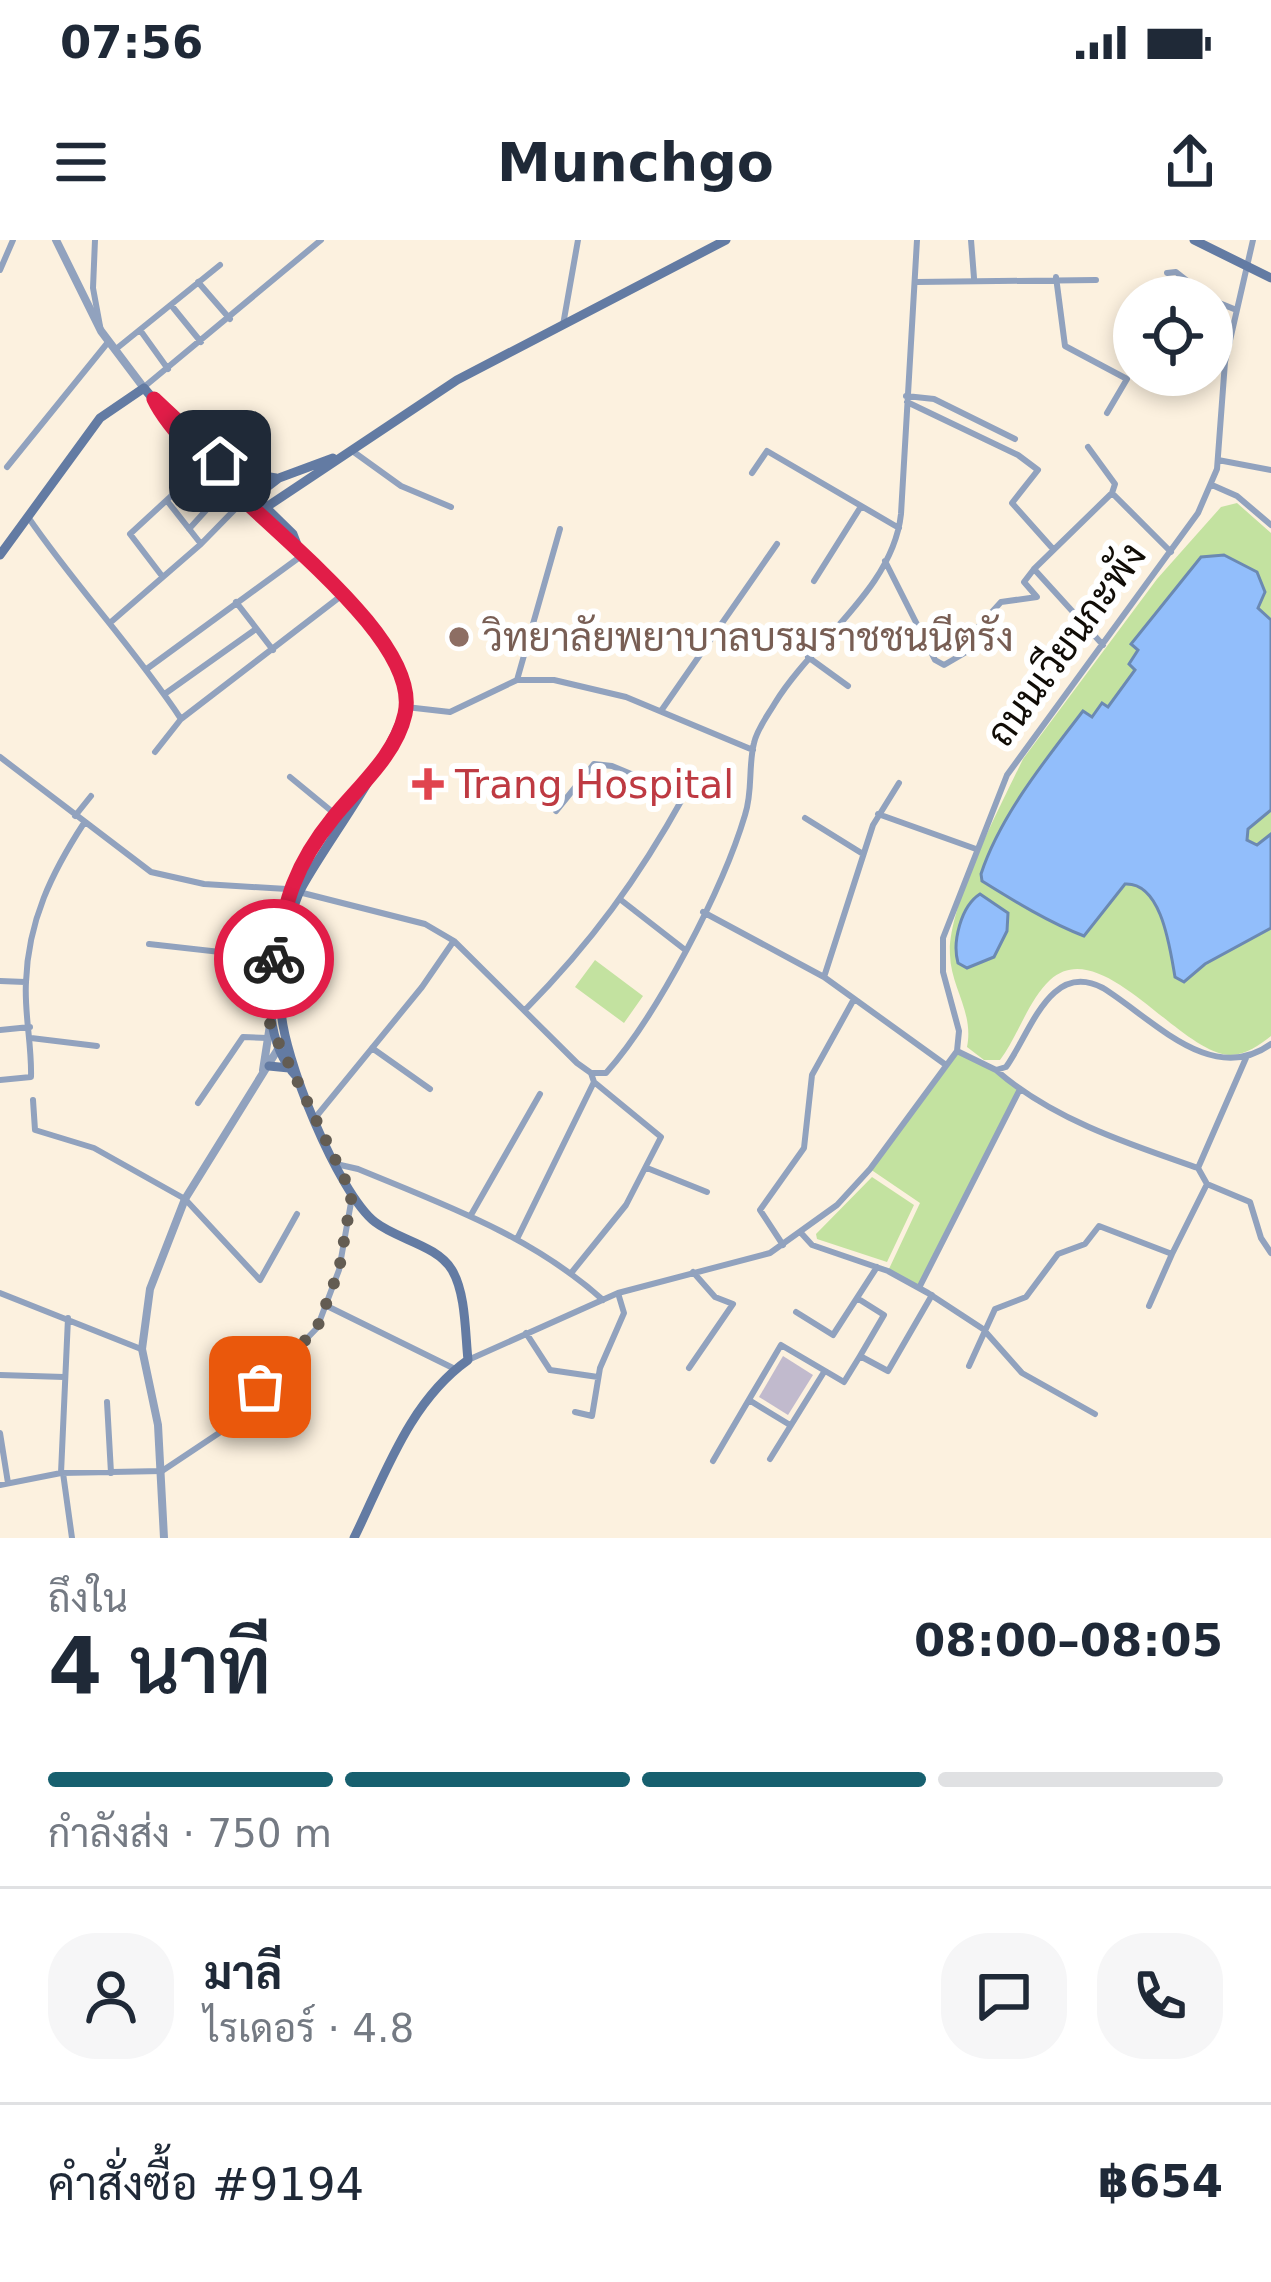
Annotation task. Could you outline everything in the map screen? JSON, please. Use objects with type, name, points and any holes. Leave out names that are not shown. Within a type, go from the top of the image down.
[{"type":"main road","points":[[262,509],[457,380],[726,240]]},
{"type":"main road","points":[[1194,240],[1271,278]]},
{"type":"main road","points":[[0,555],[100,418],[144,388],[207,463],[286,527],[301,550]]},
{"type":"main road","points":[[154,399],[220,461],[249,499]]},
{"type":"main road","points":[[249,499],[279,478],[338,457]]},
{"type":"main road","points":[[220,461],[248,476],[279,478]]},
{"type":"main road","points":[[286,527],[283,508],[293,491]]},
{"type":"main road","points":[[262,509],[380,638],[407,694],[394,740],[293,892],[283,985],[283,1031],[293,1072]]},
{"type":"main road","points":[[351,802],[335,814],[293,892],[274,958],[270,1025],[352,1194],[378,1225],[434,1253],[451,1268],[468,1360],[434,1387],[418,1410],[354,1538]]},
{"type":"main road","points":[[266,1069],[293,1072]]},
{"type":"street","points":[[0,270],[13,240]]},
{"type":"street","points":[[56,240],[101,331],[144,388],[321,240]]},
{"type":"street","points":[[95,240],[93,288],[101,331]]},
{"type":"street","points":[[563,326],[578,240]]},
{"type":"street","points":[[517,1239],[593,1077],[606,1073],[623,1054],[703,912],[745,815],[753,786],[754,740],[808,657],[885,561],[899,528],[916,240]]},
{"type":"street","points":[[971,240],[974,279]]},
{"type":"street","name":"ถนนเวียนกะพัง","points":[[956,1051],[959,1031],[943,972],[943,938],[1017,755],[1171,551],[1212,485],[1234,309],[1253,240]]},
{"type":"street","points":[[7,466],[112,345],[140,330],[220,265]]},
{"type":"street","points":[[1167,273],[1181,276]]},
{"type":"street","points":[[1056,277],[1064,346],[1127,379],[1107,413]]},
{"type":"street","points":[[916,282],[1096,280]]},
{"type":"street","points":[[198,282],[230,320]]},
{"type":"street","points":[[171,305],[201,342]]},
{"type":"street","points":[[140,330],[168,369]]},
{"type":"street","points":[[907,399],[934,399],[1016,439]]},
{"type":"street","points":[[907,399],[1018,455],[1038,470],[1012,503],[1053,549]]},
{"type":"street","points":[[885,561],[935,660],[944,665],[968,651],[971,635],[1001,602],[1037,597],[1024,582],[1112,493],[1115,484],[1088,447]]},
{"type":"street","points":[[350,449],[401,486],[452,507]]},
{"type":"street","points":[[752,473],[767,451],[899,528]]},
{"type":"street","points":[[1217,460],[1271,470]]},
{"type":"street","points":[[162,575],[130,535],[207,463]]},
{"type":"street","points":[[189,529],[229,484]]},
{"type":"street","points":[[1212,485],[1237,496],[1271,525]]},
{"type":"street","points":[[1112,493],[1171,551]]},
{"type":"street","points":[[110,622],[249,499]]},
{"type":"street","points":[[168,502],[200,544]]},
{"type":"street","points":[[814,581],[860,508]]},
{"type":"street","points":[[28,517],[148,668],[182,719]]},
{"type":"street","points":[[517,680],[560,529]]},
{"type":"street","points":[[661,711],[777,544]]},
{"type":"street","points":[[148,668],[301,550]]},
{"type":"street","points":[[1034,569],[1103,645]]},
{"type":"street","points":[[155,752],[182,719],[340,596]]},
{"type":"street","points":[[236,602],[273,650]]},
{"type":"street","points":[[165,694],[256,629]]},
{"type":"street","points":[[808,657],[848,686]]},
{"type":"street","points":[[406,707],[450,712],[517,680],[587,686],[753,750]]},
{"type":"street","points":[[0,757],[151,872],[170,879],[293,892],[383,911],[425,924],[454,941],[661,1137],[626,1205],[572,1273]]},
{"type":"street","points":[[525,1010],[584,950],[621,900],[684,796],[612,766],[594,764],[556,811]]},
{"type":"street","points":[[290,777],[335,814]]},
{"type":"street","points":[[824,977],[878,814],[899,783]]},
{"type":"street","points":[[76,816],[92,796]]},
{"type":"street","points":[[878,814],[976,849]]},
{"type":"street","points":[[805,818],[863,854]]},
{"type":"street","points":[[0,1080],[31,1077],[26,982],[36,916],[45,890],[85,823]]},
{"type":"street","points":[[621,900],[684,949]]},
{"type":"street","points":[[703,912],[824,977],[946,1065]]},
{"type":"street","points":[[315,1118],[454,941]]},
{"type":"street","points":[[149,944],[274,958]]},
{"type":"street","points":[[996,1070],[1006,1067],[1057,987],[1072,979],[1087,979],[1103,988],[1208,1058],[1246,1058],[1271,1044]]},
{"type":"street","points":[[0,981],[26,982]]},
{"type":"street","points":[[783,1245],[760,1210],[804,1148],[812,1075],[854,1000]]},
{"type":"street","points":[[266,1069],[270,1025]]},
{"type":"street","points":[[0,1030],[30,1027]]},
{"type":"street","points":[[164,1538],[158,1425],[142,1349],[156,1265],[185,1199],[266,1069],[283,1031]]},
{"type":"street","points":[[198,1103],[243,1037],[268,1038]]},
{"type":"street","points":[[32,1038],[97,1046]]},
{"type":"street","points":[[372,1048],[430,1088]]},
{"type":"street","points":[[468,1360],[618,1293],[746,1263],[802,1234],[870,1169],[956,1051],[996,1070],[1019,1091],[1128,1144],[1198,1168],[1208,1184],[1250,1202],[1271,1253]]},
{"type":"street","points":[[1198,1168],[1246,1058]]},
{"type":"street","points":[[919,1288],[1019,1091]]},
{"type":"street","points":[[471,1215],[540,1094]]},
{"type":"street","points":[[33,1100],[35,1130],[94,1148],[185,1199],[260,1280],[297,1214]]},
{"type":"street","points":[[336,1164],[471,1215],[572,1273],[603,1300]]},
{"type":"street","points":[[647,1168],[707,1192]]},
{"type":"street","points":[[1149,1306],[1208,1184]]},
{"type":"street","points":[[0,1433],[4,1484],[62,1473],[162,1471],[234,1423],[260,1387],[317,1328],[327,1306],[352,1194]]},
{"type":"street","points":[[969,1366],[982,1329],[995,1310],[1032,1292],[1058,1253],[1085,1244],[1099,1226],[1172,1254]]},
{"type":"street","points":[[802,1234],[812,1245],[877,1268],[932,1295],[982,1329],[1022,1373],[1095,1414]]},
{"type":"street","points":[[796,1312],[832,1334],[877,1268]]},
{"type":"street","points":[[689,1368],[733,1304],[715,1298],[693,1272]]},
{"type":"street","points":[[575,1412],[592,1415],[598,1377],[624,1313],[618,1293]]},
{"type":"street","points":[[0,1294],[142,1349]]},
{"type":"street","points":[[860,1356],[888,1371],[932,1295]]},
{"type":"street","points":[[713,1461],[781,1346],[844,1382],[884,1315],[856,1298]]},
{"type":"street","points":[[327,1306],[455,1369]]},
{"type":"street","points":[[68,1318],[62,1473],[72,1538]]},
{"type":"street","points":[[526,1333],[550,1370],[598,1377]]},
{"type":"street","points":[[770,1459],[824,1372]]},
{"type":"street","points":[[0,1376],[64,1377]]},
{"type":"street","points":[[749,1400],[790,1425]]},
{"type":"street","points":[[107,1402],[111,1473]]},
{"type":"green space","points":[[1237,503],[1271,533],[1271,1036],[1240,1054],[1208,1049],[1115,982],[1092,971],[1070,970],[1042,988],[1000,1060],[984,1060],[967,1047],[965,1011],[950,955],[957,911],[989,829],[1023,759],[1157,579],[1221,507]]},
{"type":"green space","points":[[595,960],[643,996],[624,1023],[575,987]]},
{"type":"green space","points":[[957,1051],[996,1070],[1019,1091],[919,1288],[888,1271],[920,1203],[870,1169]]},
{"type":"green space","points":[[872,1177],[914,1205],[887,1262],[817,1239],[816,1234]]},
{"type":"water","points":[[1224,555],[1257,572],[1265,592],[1258,608],[1271,620],[1271,810],[1248,829],[1247,840],[1257,845],[1271,834],[1271,928],[1205,964],[1184,982],[1175,977],[1156,905],[1138,886],[1125,884],[1084,936],[982,881],[981,874],[1012,810],[1054,749],[1083,711],[1092,717],[1102,703],[1108,707],[1135,670],[1129,664],[1138,650],[1131,644],[1201,557]]},
{"type":"water","points":[[980,894],[1008,913],[1007,931],[994,957],[967,968],[958,963],[957,935],[968,907]]},
{"type":"building","points":[[783,1356],[813,1375],[788,1415],[759,1397]]},
{"type":"way so far","points":[[260,1387],[317,1328],[339,1270],[352,1194],[270,1025],[274,959]]},
{"type":"place","name":"วิทยาลัยพยาบาลบรมราชชนนีตรัง","points":[[459,637]]},
{"type":"place","name":"Trang Hospital","points":[[428,784]]},
{"type":"route","points":[[220,461],[154,399],[160,412],[207,463],[298,547],[355,608],[380,638],[407,694],[405,716],[394,740],[351,802],[335,814],[287,889],[274,959]]}]
